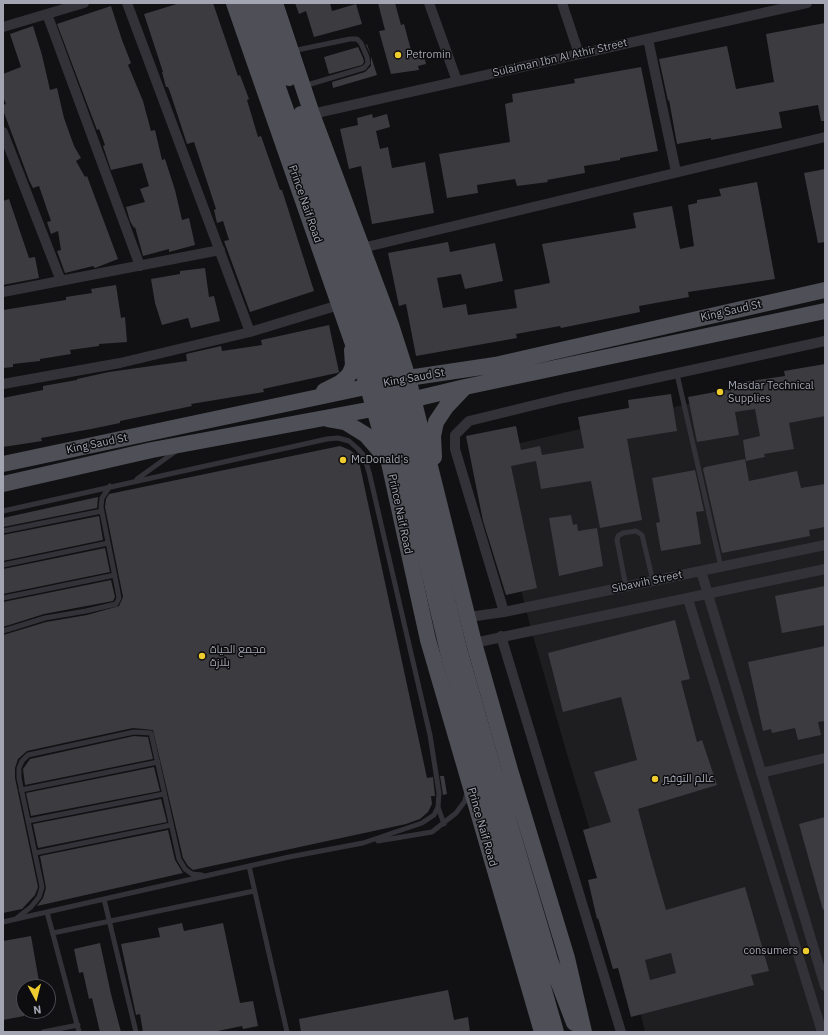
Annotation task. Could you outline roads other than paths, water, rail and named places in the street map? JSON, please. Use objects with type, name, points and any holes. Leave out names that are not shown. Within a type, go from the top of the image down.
[{"type":"main road","name":"Prince Naif Road","points":[[234,3],[368,387],[389,463],[428,640],[482,779],[542,1032]]},
{"type":"main road","points":[[248,3],[301,114],[362,248],[391,325],[408,378],[412,400],[469,616],[474,643],[510,770],[567,958],[584,1032]]},
{"type":"main road","points":[[262,3],[380,337],[404,420],[459,649],[482,779],[556,1032]]},
{"type":"main road","points":[[275,3],[303,87],[301,114]]},
{"type":"main road","name":"King Saud St","points":[[3,464],[408,378],[495,365],[825,290]]},
{"type":"main road","name":"King Saud St","points":[[3,484],[186,444],[373,409],[465,387],[825,311]]},
{"type":"main road","points":[[391,325],[414,365],[422,369],[495,365]]},
{"type":"main road","points":[[306,400],[340,383],[349,375],[353,366],[352,340]]},
{"type":"main road","points":[[435,487],[433,436],[436,422],[446,407],[465,387]]},
{"type":"main road","points":[[323,418],[345,422],[366,435],[389,463]]},
{"type":"main road","points":[[482,779],[577,1032]]},
{"type":"street","points":[[3,27],[84,3]]},
{"type":"street","points":[[126,3],[250,332]]},
{"type":"street","points":[[429,3],[457,81]]},
{"type":"street","points":[[562,3],[579,54]]},
{"type":"street","name":"Sulaiman Ibn Al Athir Street","points":[[301,114],[807,3]]},
{"type":"street","points":[[47,14],[140,266]]},
{"type":"street","points":[[648,39],[676,172]]},
{"type":"street","points":[[3,132],[61,281]]},
{"type":"street","points":[[362,248],[825,137]]},
{"type":"street","points":[[3,292],[220,250]]},
{"type":"street","points":[[3,384],[120,363],[250,332],[339,305]]},
{"type":"street","points":[[504,612],[455,449],[455,435],[469,421],[825,341]]},
{"type":"street","name":"Sibawih Street","points":[[469,616],[504,612],[825,545]]},
{"type":"street","points":[[474,643],[501,636],[688,599],[825,569]]},
{"type":"street","points":[[701,571],[825,986]]},
{"type":"street","points":[[688,599],[822,1032]]},
{"type":"street","points":[[501,636],[621,1032]]},
{"type":"street","points":[[761,773],[825,758]]},
{"type":"lane","points":[[291,51],[350,39],[357,39],[361,43],[367,57],[368,63],[364,68],[303,87]]},
{"type":"lane","points":[[677,374],[721,567]]},
{"type":"lane","points":[[3,511],[327,439],[338,438],[349,441],[358,448],[364,456],[369,472],[430,735],[439,793],[438,806],[434,815],[422,823],[363,843]]},
{"type":"lane","points":[[134,481],[186,444]]},
{"type":"lane","points":[[3,631],[45,618],[86,612],[116,604],[119,598],[102,511],[102,498],[110,486]]},
{"type":"lane","points":[[3,531],[102,511]]},
{"type":"lane","points":[[626,587],[617,540],[618,536],[623,533],[636,531],[642,535],[654,581]]},
{"type":"lane","points":[[3,564],[108,543]]},
{"type":"lane","points":[[3,598],[115,575]]},
{"type":"lane","points":[[15,919],[31,907],[39,897],[42,886],[21,790],[19,768],[22,761],[28,755],[134,732],[151,733],[179,859],[185,869],[192,874],[207,876]]},
{"type":"lane","points":[[21,790],[158,762]]},
{"type":"lane","points":[[3,922],[249,866],[363,843],[432,832],[456,813],[482,779]]},
{"type":"lane","points":[[28,821],[164,794]]},
{"type":"lane","points":[[438,806],[444,824]]},
{"type":"lane","points":[[35,853],[172,825]]},
{"type":"lane","points":[[249,866],[287,1032]]},
{"type":"lane","points":[[185,869],[185,881]]},
{"type":"lane","points":[[53,933],[254,891]]},
{"type":"lane","points":[[104,899],[136,1032]]},
{"type":"lane","points":[[31,907],[35,915]]},
{"type":"lane","points":[[47,912],[80,1032]]},
{"type":"lane","points":[[43,1032],[78,1025]]},
{"type":"place","name":"Petromin","points":[[398,55]]},
{"type":"place","name":"Masdar Technical Supplies","points":[[720,392]]},
{"type":"place","name":"McDonald's","points":[[343,460]]},
{"type":"place","name":"مجمع الحياة بلازة","points":[[202,656]]},
{"type":"place","name":"عالم التوفير","points":[[655,779]]},
{"type":"place","name":"consumers","points":[[806,951]]}]
